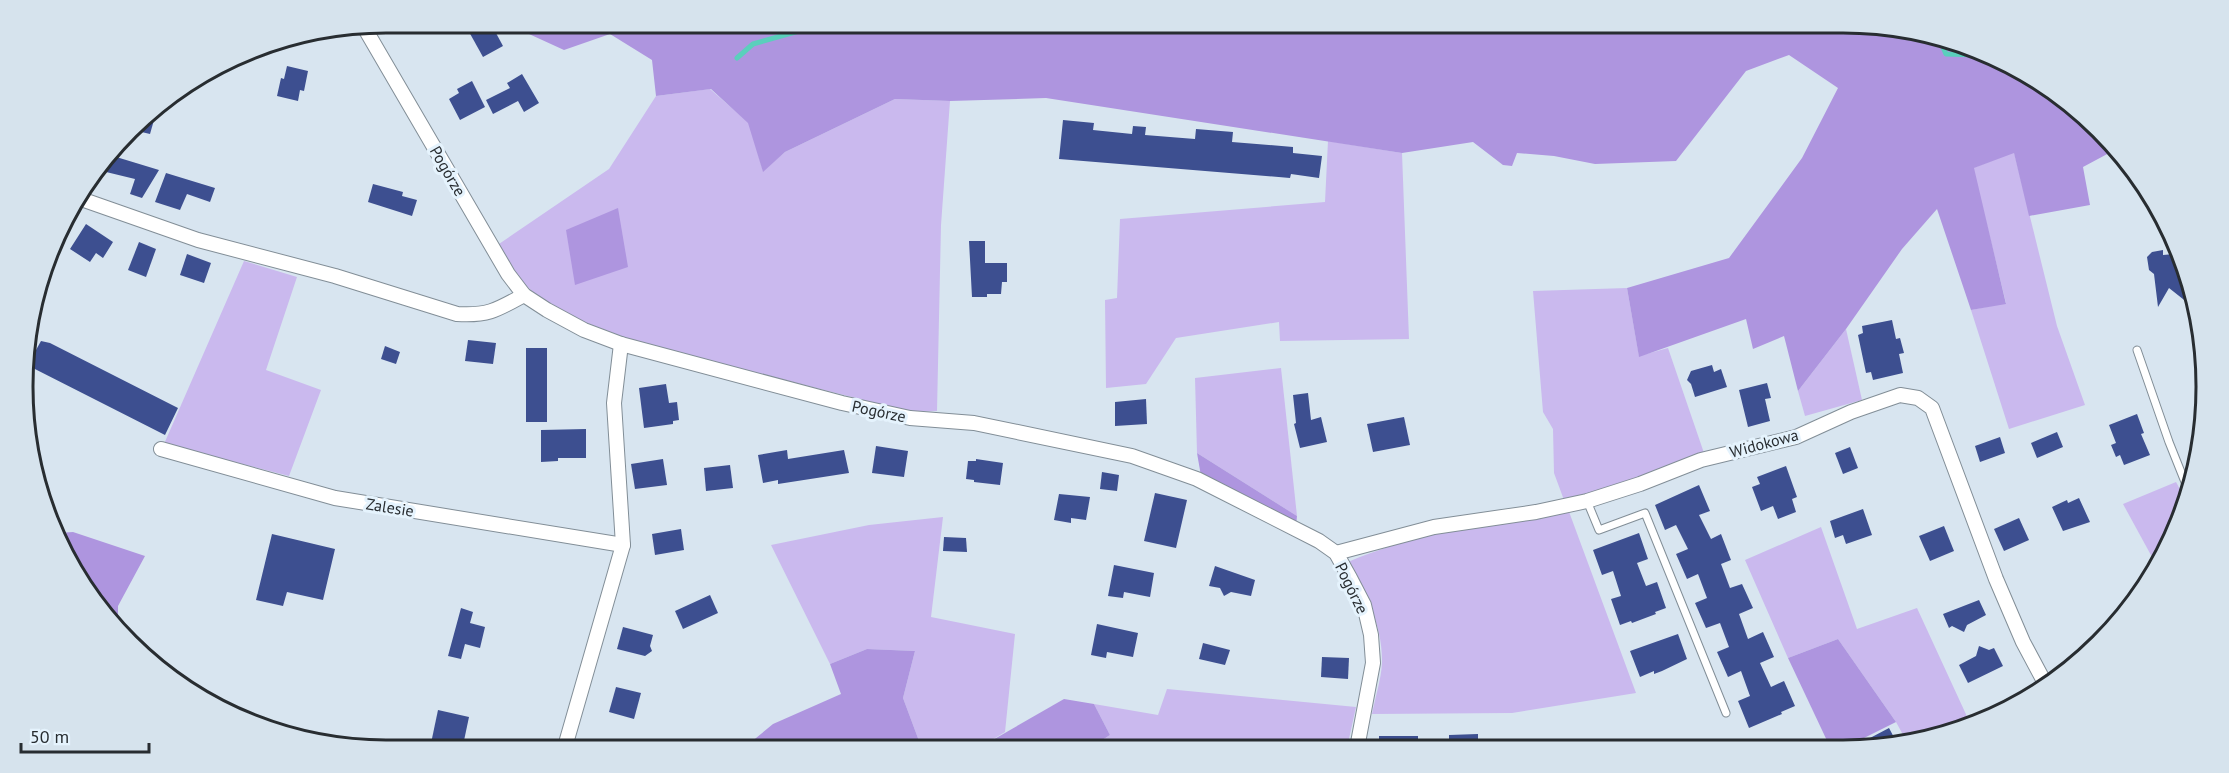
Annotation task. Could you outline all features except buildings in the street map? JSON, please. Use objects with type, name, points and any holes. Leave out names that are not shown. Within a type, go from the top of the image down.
[{"type":"street","name":"Pogórze","points":[[368,34],[508,274],[524,295],[584,330],[621,344],[842,403],[910,418],[974,423],[1132,456],[1166,466],[1229,494],[1320,541],[1336,554],[1364,605],[1371,635],[1373,663],[1359,740]]},
{"type":"street","points":[[86,201],[198,240],[335,276],[457,314],[478,315],[495,311],[524,295]]},
{"type":"street","points":[[567,740],[623,545],[614,403],[621,344]]},
{"type":"street","name":"Widokowa","points":[[1336,554],[1434,527],[1536,512],[1587,501],[1641,484],[1701,460],[1796,437],[1851,412],[1900,396],[1918,398],[1932,408],[1945,437],[1996,579],[2023,642],[2042,678]]},
{"type":"street","name":"Zalesie","points":[[161,449],[334,498],[623,545]]},
{"type":"lane","points":[[2137,350],[2184,479]]},
{"type":"lane","points":[[1587,501],[1599,530],[1645,513],[1726,713]]},
{"type":"shaded area","points":[[528,33],[1866,34],[1934,45],[1999,69],[2058,106],[2108,153],[2083,167],[2090,205],[2029,216],[2014,153],[1974,168],[2006,304],[1971,310],[1937,209],[1902,249],[1846,329],[1798,391],[1784,336],[1753,349],[1746,319],[1639,357],[1627,288],[1729,258],[1802,158],[1838,88],[1789,55],[1746,71],[1676,161],[1595,164],[1554,156],[1517,153],[1512,166],[1503,165],[1473,142],[1402,153],[1046,98],[950,101],[895,99],[785,152],[763,172],[748,123],[711,89],[656,96],[652,60],[610,34],[564,50]]},
{"type":"shaded area","points":[[710,89],[749,123],[763,171],[785,152],[895,99],[950,101],[941,225],[937,411],[911,412],[639,343],[574,318],[535,294],[518,278],[496,246],[609,169],[656,96]]},
{"type":"shaded area","points":[[1328,141],[1402,153],[1409,339],[1280,341],[1279,322],[1176,338],[1146,384],[1106,388],[1105,300],[1117,298],[1120,219],[1325,202]]},
{"type":"shaded area","points":[[2014,152],[2057,326],[2085,405],[2009,429],[1971,310],[2006,303],[1973,168]]},
{"type":"shaded area","points":[[618,208],[628,267],[575,285],[566,230]]},
{"type":"shaded area","points":[[244,261],[297,277],[266,370],[321,390],[289,476],[164,444]]},
{"type":"shaded area","points":[[1627,288],[1639,356],[1668,348],[1704,453],[1604,490],[1564,500],[1554,473],[1553,429],[1543,412],[1533,291]]},
{"type":"shaded area","points":[[1846,329],[1862,400],[1805,416],[1798,391]]},
{"type":"shaded area","points":[[1281,368],[1297,516],[1197,453],[1195,378]]},
{"type":"shaded area","points":[[1197,453],[1297,516],[1296,526],[1201,476]]},
{"type":"shaded area","points":[[2176,482],[2180,490],[2169,522],[2152,557],[2123,504]]},
{"type":"shaded area","points":[[1568,509],[1636,693],[1512,713],[1372,714],[1382,663],[1380,636],[1372,610],[1348,562],[1401,543],[1429,536]]},
{"type":"shaded area","points":[[943,517],[931,617],[1015,634],[1005,732],[992,740],[919,740],[903,698],[915,651],[867,649],[830,664],[771,545],[869,525]]},
{"type":"shaded area","points":[[1821,527],[1857,629],[1917,608],[1967,717],[1934,728],[1903,734],[1838,639],[1788,658],[1745,560]]},
{"type":"shaded area","points":[[73,532],[145,556],[118,606],[118,616],[80,563],[65,533]]},
{"type":"shaded area","points":[[1838,639],[1896,722],[1862,739],[1827,740],[1788,658]]},
{"type":"shaded area","points":[[867,649],[915,651],[903,698],[919,740],[754,740],[773,724],[841,694],[830,664]]},
{"type":"shaded area","points":[[1167,689],[1356,707],[1349,740],[1102,740],[1110,735],[1094,704],[1158,715]]},
{"type":"shaded area","points":[[1064,699],[1094,704],[1110,735],[1102,740],[993,740]]},
{"type":"waterway","points":[[737,58],[753,44],[792,33]]},
{"type":"waterway","points":[[1943,48],[1946,54],[1963,55]]}]
